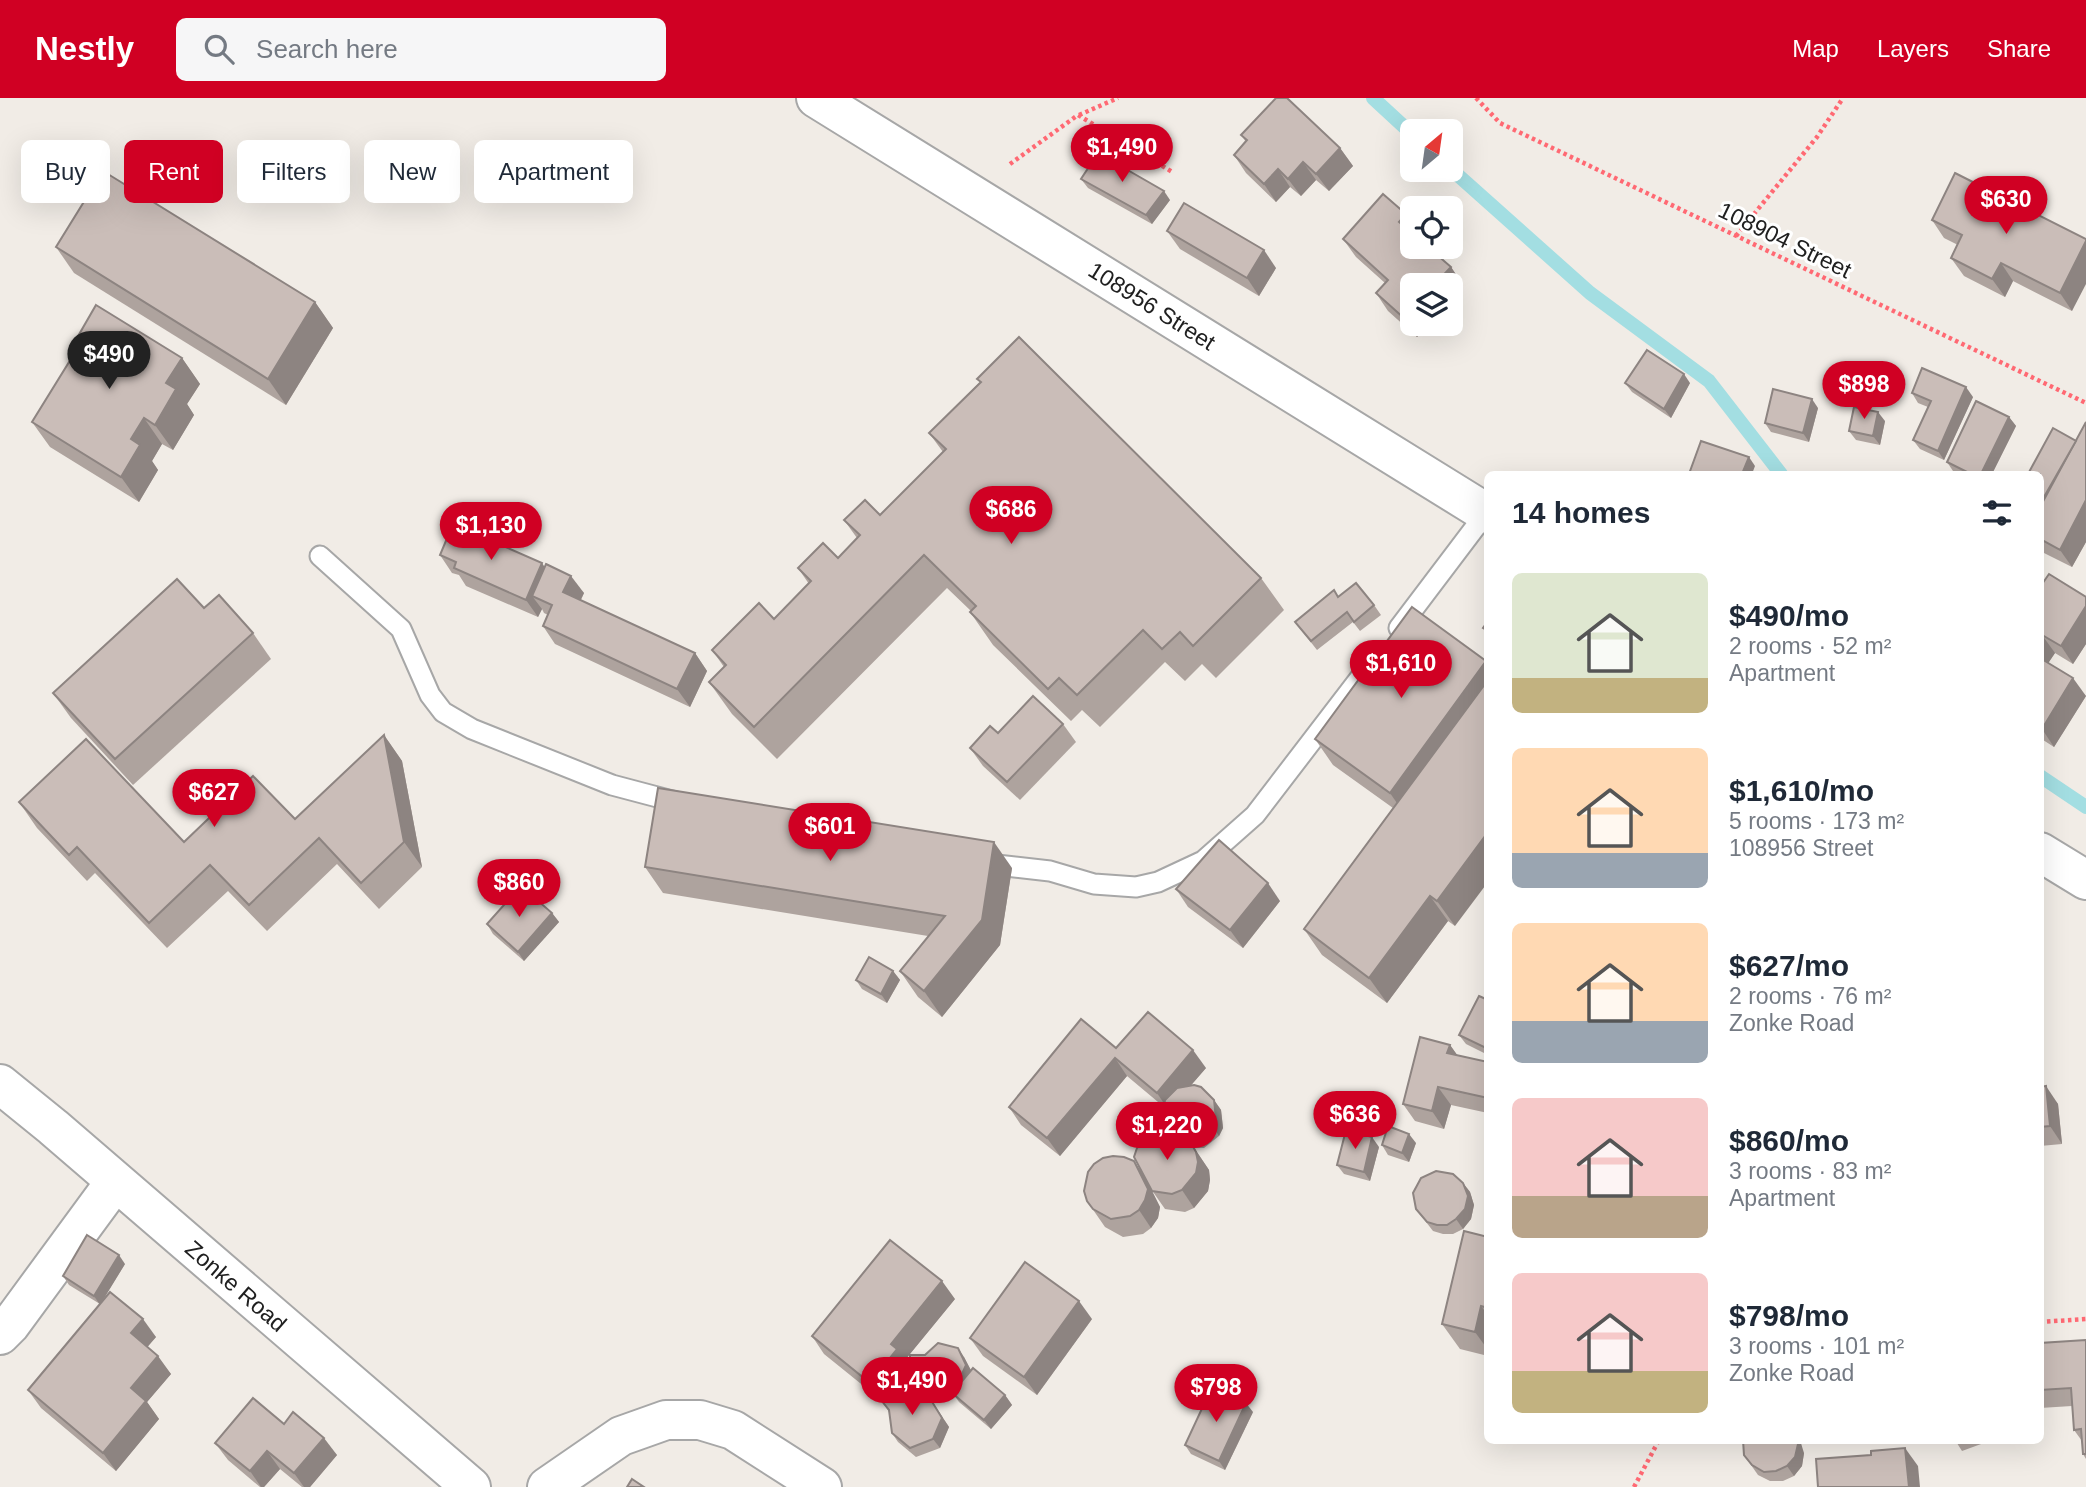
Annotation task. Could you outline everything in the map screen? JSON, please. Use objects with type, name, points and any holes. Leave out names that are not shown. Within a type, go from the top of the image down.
[{"type":"street","name":"108956 Street","points":[[816,98],[1484,511]]},
{"type":"street","points":[[2044,854],[2086,880]]},
{"type":"street","name":"Zonke Road","points":[[0,1084],[471,1487]]},
{"type":"street","points":[[0,1335],[115,1181]]},
{"type":"street","points":[[547,1487],[621,1436],[666,1420],[700,1420],[733,1430],[822,1487]]},
{"type":"lane","points":[[1387,643],[1484,517]]},
{"type":"lane","points":[[320,556],[401,629],[430,695],[443,712],[472,729],[612,785],[693,806]]},
{"type":"lane","points":[[972,861],[1049,871],[1094,884],[1136,887],[1158,882],[1203,861],[1255,816],[1371,664]]},
{"type":"path","points":[[970,193],[1078,115],[1118,98]]},
{"type":"path","name":"108904 Street","points":[[1476,98],[1500,123],[2086,403]]},
{"type":"path","points":[[1736,236],[1817,137],[1843,98]]},
{"type":"path","points":[[1078,115],[1174,173]]},
{"type":"path","points":[[2044,1322],[2086,1319]]},
{"type":"path","points":[[1634,1487],[1657,1444]]},
{"type":"building","points":[[1276,98],[1287,98],[1340,148],[1316,174],[1303,162],[1288,179],[1278,169],[1264,184],[1234,155],[1247,140],[1241,135]]},
{"type":"building","points":[[1098,153],[1164,191],[1146,215],[1081,179]]},
{"type":"building","points":[[1955,173],[2086,239],[2060,293],[2001,263],[1992,279],[1951,258],[1962,235],[1932,220]]},
{"type":"building","points":[[110,175],[124,184],[124,203],[155,203],[315,302],[268,379],[56,247],[83,203],[110,203]]},
{"type":"building","points":[[1383,194],[1400,209],[1400,259],[1442,259],[1451,267],[1445,273],[1400,273],[1400,315],[1376,293],[1388,280],[1343,239]]},
{"type":"building","points":[[1184,203],[1264,250],[1247,278],[1167,231]]},
{"type":"building","points":[[96,305],[182,358],[166,383],[176,389],[155,425],[144,418],[131,439],[140,445],[121,477],[32,422],[82,341],[77,338]]},
{"type":"building","points":[[1019,337],[1261,578],[1193,646],[1180,632],[1162,649],[1143,630],[1077,695],[1059,678],[1048,689],[970,612],[976,606],[924,555],[754,727],[709,682],[726,665],[712,650],[759,603],[774,619],[811,581],[798,568],[823,543],[838,558],[860,535],[844,520],[865,500],[880,515],[946,449],[929,433],[981,382],[977,379]]},
{"type":"building","points":[[1647,350],[1684,374],[1664,409],[1625,383]]},
{"type":"building","points":[[1922,368],[1966,387],[1938,451],[1913,440],[1931,401],[1912,393]]},
{"type":"building","points":[[1773,389],[1812,399],[1803,433],[1765,423]]},
{"type":"building","points":[[1976,401],[2009,417],[1982,471],[1965,471],[1947,462]]},
{"type":"building","points":[[1854,407],[1878,412],[1873,436],[1849,431]]},
{"type":"building","points":[[2086,422],[2086,500],[2060,550],[2044,541],[2044,500]]},
{"type":"building","points":[[2053,428],[2076,441],[2044,497],[2044,471],[2030,471]]},
{"type":"building","points":[[1701,441],[1749,457],[1743,471],[1690,471]]},
{"type":"building","points":[[453,524],[542,563],[526,600],[454,568],[456,562],[440,555]]},
{"type":"building","points":[[546,564],[571,576],[563,592],[695,653],[677,689],[543,626],[552,605],[532,596]]},
{"type":"building","points":[[2049,574],[2086,597],[2086,606],[2061,646],[2044,636],[2044,581]]},
{"type":"building","points":[[177,579],[204,608],[219,595],[253,633],[115,759],[53,693]]},
{"type":"building","points":[[1356,583],[1374,605],[1354,622],[1347,612],[1311,641],[1295,622],[1334,590],[1338,597]]},
{"type":"building","points":[[1412,607],[1484,660],[1484,664],[1390,793],[1315,739]]},
{"type":"building","points":[[2044,660],[2073,678],[2044,726]]},
{"type":"building","points":[[1484,685],[1484,837],[1437,901],[1430,896],[1369,978],[1304,929]]},
{"type":"building","points":[[1033,696],[1063,724],[1007,782],[970,748],[990,726],[998,733]]},
{"type":"building","points":[[384,735],[404,842],[361,883],[319,838],[249,905],[210,865],[149,923],[77,847],[69,855],[19,802],[86,739],[184,842],[253,776],[295,819]]},
{"type":"building","points":[[658,788],[994,842],[982,920],[924,991],[900,971],[945,916],[645,867]]},
{"type":"building","points":[[1219,840],[1268,883],[1230,930],[1176,889]]},
{"type":"building","points":[[521,886],[552,913],[518,952],[487,924]]},
{"type":"building","points":[[869,957],[893,971],[881,994],[856,980]]},
{"type":"building","points":[[1479,996],[1484,998],[1484,1047],[1459,1035]]},
{"type":"building","points":[[1148,1012],[1193,1050],[1157,1093],[1115,1058],[1047,1138],[1009,1107],[1081,1019],[1116,1048]]},
{"type":"building","points":[[1420,1037],[1450,1045],[1447,1053],[1484,1061],[1484,1097],[1438,1087],[1432,1111],[1403,1104]]},
{"type":"building","points":[[1194,1085],[1201,1087],[1214,1100],[1216,1119],[1213,1127],[1198,1139],[1184,1138],[1171,1131],[1162,1116],[1165,1100],[1177,1088]]},
{"type":"building","points":[[2044,1086],[2050,1126],[2044,1127]]},
{"type":"building","points":[[1388,1126],[1409,1134],[1402,1153],[1382,1145]]},
{"type":"building","points":[[1172,1130],[1191,1143],[1198,1162],[1196,1173],[1182,1190],[1172,1194],[1152,1191],[1134,1157],[1137,1148],[1151,1134]]},
{"type":"building","points":[[1346,1130],[1372,1137],[1364,1172],[1337,1165]]},
{"type":"building","points":[[1113,1156],[1134,1161],[1148,1189],[1139,1210],[1130,1216],[1111,1219],[1093,1209],[1084,1191],[1088,1172],[1094,1164]]},
{"type":"building","points":[[1436,1171],[1453,1174],[1463,1183],[1468,1196],[1465,1209],[1447,1225],[1427,1222],[1416,1209],[1413,1193],[1421,1178]]},
{"type":"building","points":[[1464,1231],[1484,1236],[1484,1307],[1481,1306],[1475,1332],[1442,1324]]},
{"type":"building","points":[[87,1235],[119,1255],[94,1296],[63,1276]]},
{"type":"building","points":[[890,1240],[942,1281],[891,1344],[897,1349],[870,1383],[812,1336]]},
{"type":"building","points":[[1025,1262],[1079,1301],[1024,1377],[970,1338]]},
{"type":"building","points":[[110,1292],[143,1319],[131,1333],[158,1356],[131,1388],[146,1401],[103,1453],[28,1390]]},
{"type":"building","points":[[2086,1340],[2086,1454],[2083,1454],[2081,1429],[2074,1430],[2071,1388],[2044,1390],[2044,1343]]},
{"type":"building","points":[[938,1343],[958,1348],[966,1365],[958,1383],[937,1388],[922,1375],[910,1375],[910,1355],[925,1355]]},
{"type":"building","points":[[973,1368],[1005,1395],[984,1420],[952,1393]]},
{"type":"building","points":[[900,1385],[907,1394],[931,1400],[942,1418],[933,1439],[910,1448],[892,1433],[889,1410],[881,1400]]},
{"type":"building","points":[[1212,1387],[1246,1403],[1219,1461],[1185,1445]]},
{"type":"building","points":[[253,1398],[284,1424],[293,1412],[324,1438],[294,1473],[267,1451],[250,1471],[215,1443]]},
{"type":"building","points":[[1743,1444],[1798,1444],[1795,1457],[1787,1466],[1776,1471],[1764,1472],[1752,1465],[1744,1455]]},
{"type":"building","points":[[1905,1448],[1909,1487],[1818,1487],[1816,1459],[1871,1455],[1871,1451]]},
{"type":"building","points":[[632,1479],[644,1487],[627,1487]]},
{"type":"waterway","points":[[1373,98],[1400,123]]},
{"type":"waterway","points":[[1463,180],[1590,293],[1709,381],[1779,471]]},
{"type":"waterway","points":[[2044,779],[2086,807]]}]
